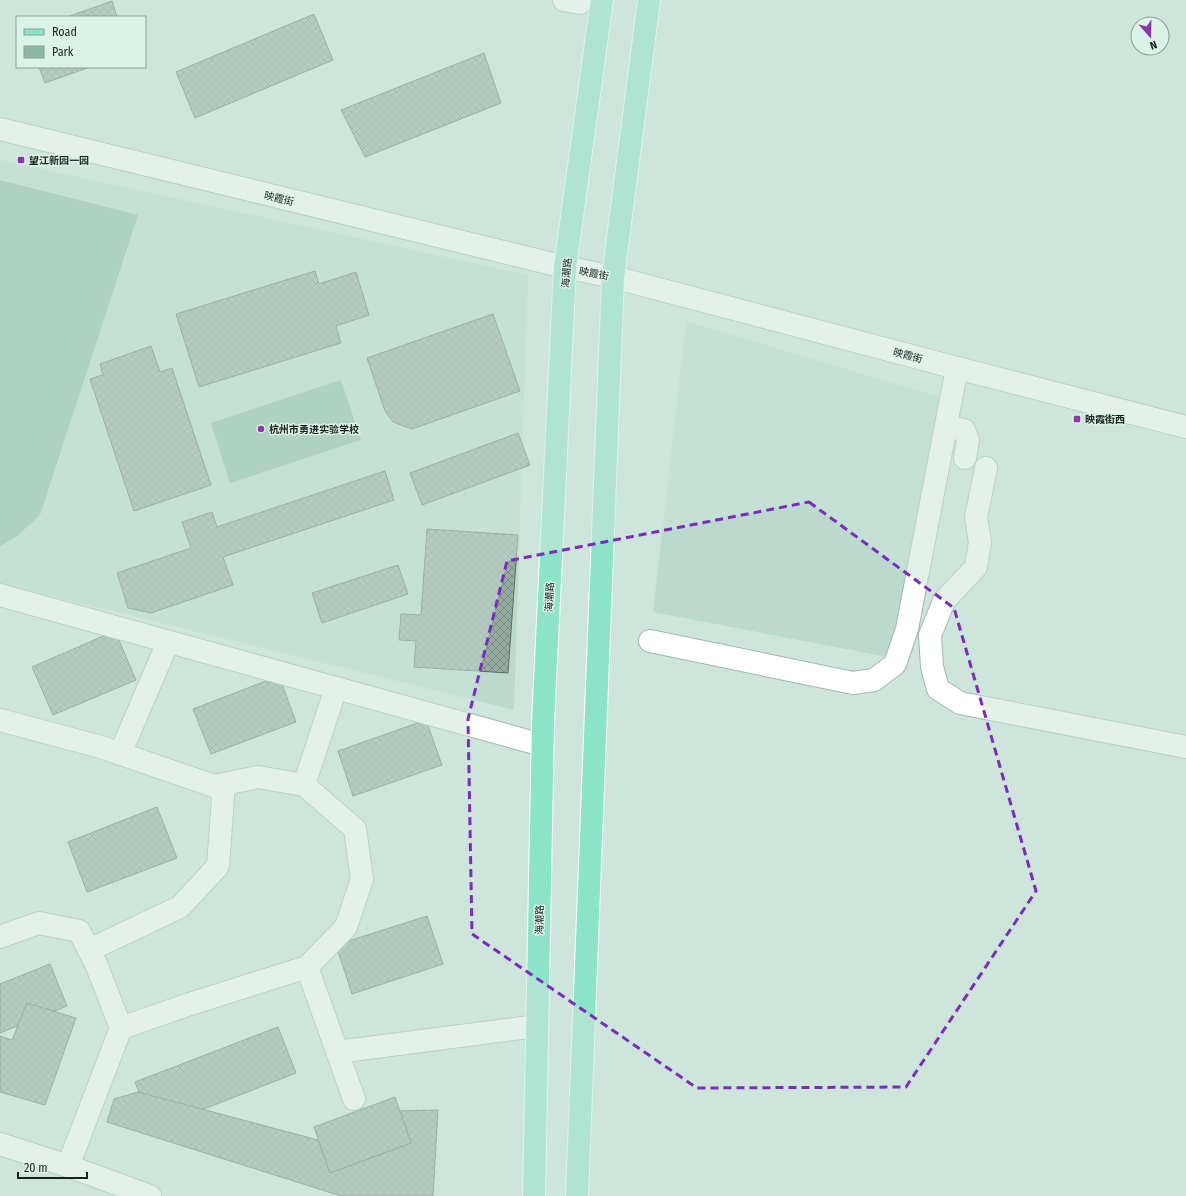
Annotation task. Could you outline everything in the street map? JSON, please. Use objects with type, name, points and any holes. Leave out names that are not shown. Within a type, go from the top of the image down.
[{"type":"main road","name":"海潮路","points":[[534,1196],[542,745],[565,268],[602,0]]},
{"type":"main road","points":[[577,1196],[613,277],[649,0]]},
{"type":"street","name":"映霞街","points":[[0,129],[565,268],[613,277],[1186,427]]},
{"type":"street","points":[[650,641],[853,683],[874,680],[895,664],[907,629],[957,368]]},
{"type":"street","points":[[946,426],[964,430],[968,440],[965,458]]},
{"type":"street","points":[[986,468],[976,517],[980,542],[976,568],[944,601],[930,636],[932,667],[938,689],[960,702],[1186,747]]},
{"type":"street","points":[[0,595],[542,745]]},
{"type":"street","points":[[120,754],[168,642]]},
{"type":"street","points":[[304,785],[336,688]]},
{"type":"street","points":[[0,720],[101,748],[214,786],[258,777],[304,785],[355,829],[362,879],[346,927],[307,967],[190,1004],[121,1028]]},
{"type":"street","points":[[89,950],[180,907],[218,866],[224,784]]},
{"type":"street","points":[[0,937],[39,923],[79,931],[96,964],[121,1028],[68,1166]]},
{"type":"street","points":[[307,967],[354,1099]]},
{"type":"street","points":[[337,1052],[537,1026]]},
{"type":"street","points":[[0,1144],[68,1166],[150,1196]]},
{"type":"highlighted area","points":[[809,502],[954,608],[1036,891],[906,1087],[697,1088],[472,934],[468,719],[507,561]]},
{"type":"shaded area","name":"杭州市勇进实验学校","points":[[0,160],[528,275],[514,710],[0,583]]},
{"type":"shaded area","points":[[686,321],[939,397],[898,659],[653,612]]},
{"type":"green space","points":[[0,180],[138,215],[40,515],[16,537],[0,546]]},
{"type":"green space","points":[[341,380],[361,440],[230,483],[211,423]]},
{"type":"building","points":[[112,1],[117,16],[70,16]]},
{"type":"building","points":[[314,14],[333,60],[195,118],[176,72]]},
{"type":"building","points":[[484,53],[501,103],[365,157],[341,110]]},
{"type":"building","points":[[39,68],[87,68],[45,83]]},
{"type":"building","points":[[315,271],[319,284],[356,272],[369,315],[336,326],[341,343],[199,387],[176,314]]},
{"type":"building","points":[[493,314],[520,391],[412,429],[393,422],[385,411],[367,358]]},
{"type":"building","points":[[151,346],[160,372],[172,368],[211,485],[134,511],[90,379],[103,375],[100,364]]},
{"type":"building","points":[[518,433],[530,465],[422,505],[410,473]]},
{"type":"building","points":[[385,471],[394,500],[223,557],[233,585],[151,613],[128,608],[117,573],[191,548],[182,522],[212,512],[217,527]]},
{"type":"building","points":[[427,529],[518,535],[508,673],[414,667],[416,641],[399,640],[401,614],[421,615]]},
{"type":"building","points":[[398,565],[408,594],[322,623],[312,593]]},
{"type":"building","points":[[115,631],[136,680],[53,715],[32,667]]},
{"type":"building","points":[[279,676],[296,722],[211,754],[193,709]]},
{"type":"building","points":[[426,720],[442,765],[353,796],[338,751]]},
{"type":"building","points":[[157,807],[177,858],[87,892],[68,842]]},
{"type":"building","points":[[427,916],[443,964],[352,994],[336,945]]},
{"type":"building","points":[[50,964],[67,1006],[0,1033],[0,984]]},
{"type":"building","points":[[27,1003],[76,1018],[45,1105],[0,1092],[0,1036],[12,1040]]},
{"type":"building","points":[[278,1027],[296,1073],[153,1129],[135,1082]]},
{"type":"building","points":[[138,1092],[318,1140],[330,1173],[411,1143],[400,1111],[438,1110],[433,1196],[341,1196],[107,1122],[114,1099]]},
{"type":"building","points":[[395,1097],[411,1143],[330,1173],[314,1127]]},
{"type":"place","name":"望江新园一园","points":[[21,160]]},
{"type":"place","name":"映霞街西","points":[[1077,419]]},
{"type":"place","name":"杭州市勇进实验学校","points":[[261,429]]}]
